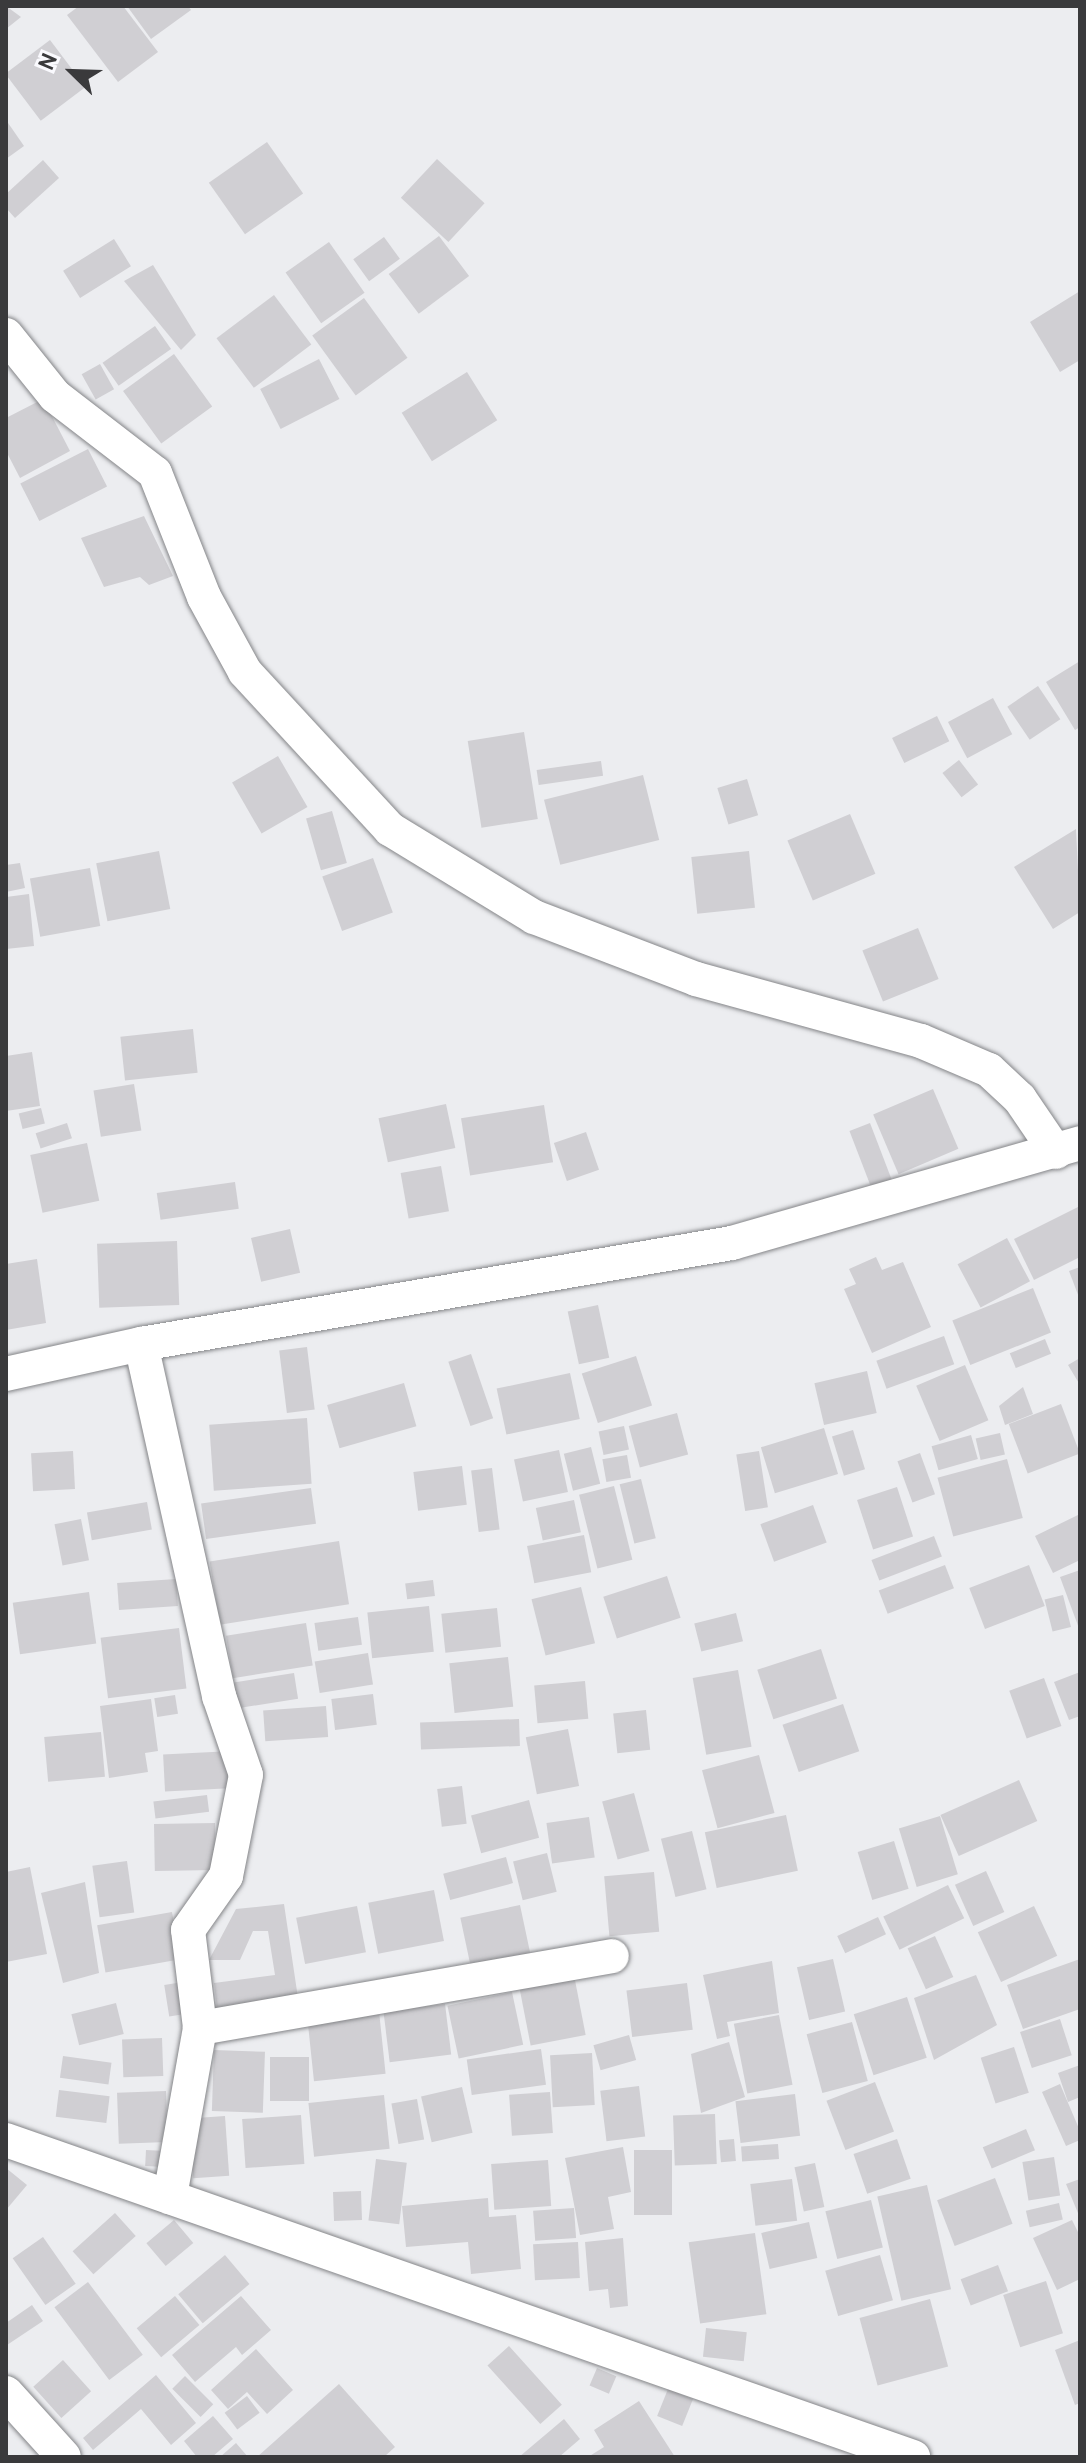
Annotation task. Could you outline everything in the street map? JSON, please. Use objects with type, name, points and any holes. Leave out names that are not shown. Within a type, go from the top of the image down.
[{"type":"street","points":[[6,335],[55,396],[155,473],[204,597],[245,672],[390,829],[534,917],[696,979],[921,1041],[989,1070],[1068,1147],[732,1243],[141,1344],[6,1374]]},
{"type":"street","points":[[141,1344],[219,1696],[246,1775],[226,1876],[188,1930],[200,2028],[170,2197]]},
{"type":"street","points":[[200,2028],[612,1956]]},
{"type":"street","points":[[6,2140],[904,2456]]},
{"type":"street","points":[[6,2393],[64,2457]]},
{"type":"building","points":[[6,6],[21,17],[6,29]]},
{"type":"building","points":[[79,6],[123,6],[158,52],[118,82],[67,15]]},
{"type":"building","points":[[127,6],[188,6],[191,10],[151,39]]},
{"type":"building","points":[[50,40],[86,87],[41,121],[6,73]]},
{"type":"building","points":[[6,120],[24,146],[6,159]]},
{"type":"building","points":[[267,142],[303,194],[245,234],[209,183]]},
{"type":"building","points":[[437,159],[485,203],[448,242],[401,198]]},
{"type":"building","points":[[43,160],[59,178],[15,218],[6,208],[6,194]]},
{"type":"building","points":[[439,236],[469,276],[419,314],[389,274]]},
{"type":"building","points":[[384,237],[400,259],[369,281],[353,259]]},
{"type":"building","points":[[114,239],[131,266],[80,298],[63,271]]},
{"type":"building","points":[[329,242],[365,293],[321,323],[286,272]]},
{"type":"building","points":[[153,265],[196,335],[181,350],[124,281]]},
{"type":"building","points":[[1080,291],[1080,360],[1060,372],[1030,322]]},
{"type":"building","points":[[274,295],[311,345],[254,388],[216,338]]},
{"type":"building","points":[[364,298],[407,358],[356,395],[312,336]]},
{"type":"building","points":[[155,326],[171,349],[119,386],[103,363]]},
{"type":"building","points":[[174,354],[212,407],[161,444],[123,391]]},
{"type":"building","points":[[319,359],[339,399],[281,429],[260,389]]},
{"type":"building","points":[[100,364],[114,389],[96,400],[82,374]]},
{"type":"building","points":[[467,372],[497,420],[432,461],[402,413]]},
{"type":"building","points":[[43,399],[70,451],[20,478],[6,451],[6,418]]},
{"type":"building","points":[[88,449],[107,486],[39,521],[20,484]]},
{"type":"building","points":[[144,516],[173,576],[149,585],[140,577],[104,587],[81,538]]},
{"type":"building","points":[[1080,661],[1080,727],[1075,730],[1046,682]]},
{"type":"building","points":[[1038,686],[1060,719],[1030,740],[1007,707]]},
{"type":"building","points":[[993,698],[1012,734],[967,758],[948,722]]},
{"type":"building","points":[[937,716],[949,741],[904,763],[892,738]]},
{"type":"building","points":[[524,732],[538,819],[481,828],[468,741]]},
{"type":"building","points":[[278,756],[308,807],[262,834],[232,782]]},
{"type":"building","points":[[959,760],[978,784],[962,797],[942,773]]},
{"type":"building","points":[[601,761],[603,776],[539,785],[537,770]]},
{"type":"building","points":[[643,775],[659,840],[560,865],[544,800]]},
{"type":"building","points":[[747,779],[758,815],[728,824],[717,788]]},
{"type":"building","points":[[332,811],[347,863],[321,870],[306,818]]},
{"type":"building","points":[[850,814],[875,874],[813,900],[787,841]]},
{"type":"building","points":[[1076,829],[1080,912],[1053,929],[1014,867]]},
{"type":"building","points":[[159,851],[170,909],[107,921],[96,863]]},
{"type":"building","points":[[749,851],[755,908],[697,914],[691,857]]},
{"type":"building","points":[[373,858],[393,913],[342,931],[322,876]]},
{"type":"building","points":[[20,863],[25,888],[6,892],[6,865]]},
{"type":"building","points":[[90,868],[100,926],[40,937],[30,879]]},
{"type":"building","points":[[29,894],[34,946],[6,949],[6,897]]},
{"type":"building","points":[[918,928],[939,979],[883,1001],[862,950]]},
{"type":"building","points":[[193,1029],[198,1073],[125,1080],[120,1037]]},
{"type":"building","points":[[32,1052],[40,1106],[6,1111],[6,1056]]},
{"type":"building","points":[[134,1084],[141,1130],[101,1137],[94,1090]]},
{"type":"building","points":[[933,1089],[958,1149],[899,1174],[873,1114]]},
{"type":"building","points":[[446,1104],[455,1148],[388,1162],[379,1118]]},
{"type":"building","points":[[544,1105],[553,1162],[470,1175],[461,1118]]},
{"type":"building","points":[[41,1108],[45,1124],[23,1129],[19,1114]]},
{"type":"building","points":[[67,1123],[72,1138],[41,1148],[36,1133]]},
{"type":"building","points":[[870,1123],[892,1181],[872,1189],[849,1131]]},
{"type":"building","points":[[586,1132],[599,1170],[567,1181],[554,1143]]},
{"type":"building","points":[[87,1143],[99,1201],[43,1213],[30,1155]]},
{"type":"building","points":[[441,1166],[449,1211],[409,1218],[401,1173]]},
{"type":"building","points":[[235,1182],[239,1209],[161,1220],[157,1193]]},
{"type":"building","points":[[1080,1206],[1080,1257],[1034,1280],[1014,1239]]},
{"type":"building","points":[[290,1229],[300,1273],[261,1282],[251,1238]]},
{"type":"building","points":[[1007,1238],[1030,1281],[981,1308],[958,1264]]},
{"type":"building","points":[[177,1241],[179,1305],[99,1308],[97,1244]]},
{"type":"building","points":[[876,1257],[882,1270],[903,1262],[931,1327],[872,1353],[844,1289],[856,1284],[849,1269]]},
{"type":"building","points":[[37,1259],[46,1323],[6,1330],[6,1264]]},
{"type":"building","points":[[1080,1267],[1080,1300],[1069,1271]]},
{"type":"building","points":[[1033,1288],[1051,1333],[970,1365],[952,1321]]},
{"type":"building","points":[[598,1305],[609,1358],[579,1364],[568,1311]]},
{"type":"building","points":[[944,1336],[954,1364],[887,1389],[876,1361]]},
{"type":"building","points":[[1045,1339],[1051,1354],[1016,1368],[1010,1353]]},
{"type":"building","points":[[307,1347],[315,1410],[287,1413],[279,1350]]},
{"type":"building","points":[[471,1354],[493,1418],[470,1426],[448,1362]]},
{"type":"building","points":[[636,1356],[652,1405],[598,1423],[582,1374]]},
{"type":"building","points":[[1080,1358],[1080,1385],[1068,1365]]},
{"type":"building","points":[[965,1365],[988,1420],[940,1441],[916,1386]]},
{"type":"building","points":[[867,1371],[877,1413],[824,1425],[814,1383]]},
{"type":"building","points":[[570,1373],[580,1419],[506,1435],[497,1389]]},
{"type":"building","points":[[404,1383],[416,1426],[340,1448],[327,1405]]},
{"type":"building","points":[[1023,1387],[1033,1414],[1005,1425],[999,1406]]},
{"type":"building","points":[[1061,1404],[1080,1453],[1028,1474],[1009,1424]]},
{"type":"building","points":[[677,1413],[688,1455],[640,1467],[629,1426]]},
{"type":"building","points":[[307,1418],[312,1484],[214,1491],[209,1425]]},
{"type":"building","points":[[624,1426],[629,1449],[604,1455],[599,1431]]},
{"type":"building","points":[[824,1428],[838,1474],[775,1493],[761,1447]]},
{"type":"building","points":[[853,1430],[865,1469],[844,1476],[832,1436]]},
{"type":"building","points":[[1000,1433],[1005,1454],[981,1460],[976,1439]]},
{"type":"building","points":[[971,1435],[978,1459],[938,1470],[932,1446]]},
{"type":"building","points":[[591,1447],[600,1484],[573,1491],[564,1454]]},
{"type":"building","points":[[559,1450],[568,1492],[523,1502],[514,1460]]},
{"type":"building","points":[[73,1451],[75,1489],[33,1491],[31,1453]]},
{"type":"building","points":[[759,1451],[768,1507],[745,1511],[736,1455]]},
{"type":"building","points":[[920,1453],[935,1494],[912,1503],[897,1461]]},
{"type":"building","points":[[627,1455],[631,1478],[606,1482],[602,1459]]},
{"type":"building","points":[[1007,1459],[1023,1518],[953,1537],[937,1478]]},
{"type":"building","points":[[462,1466],[467,1505],[418,1511],[413,1472]]},
{"type":"building","points":[[492,1468],[500,1530],[479,1532],[471,1471]]},
{"type":"building","points":[[641,1479],[656,1538],[634,1544],[620,1484]]},
{"type":"building","points":[[614,1486],[632,1560],[597,1568],[579,1495]]},
{"type":"building","points":[[897,1487],[913,1536],[873,1549],[857,1500]]},
{"type":"building","points":[[311,1488],[316,1524],[206,1539],[201,1503]]},
{"type":"building","points":[[574,1500],[581,1532],[543,1540],[536,1508]]},
{"type":"building","points":[[147,1502],[152,1530],[92,1540],[87,1513]]},
{"type":"building","points":[[813,1505],[827,1543],[774,1562],[760,1524]]},
{"type":"building","points":[[1080,1514],[1080,1560],[1053,1573],[1035,1536]]},
{"type":"building","points":[[81,1519],[89,1560],[63,1565],[54,1524]]},
{"type":"building","points":[[584,1535],[591,1572],[534,1583],[527,1546]]},
{"type":"building","points":[[934,1536],[942,1557],[879,1581],[871,1560]]},
{"type":"building","points":[[339,1541],[349,1604],[220,1625],[210,1561]]},
{"type":"building","points":[[945,1565],[954,1588],[888,1614],[879,1590]]},
{"type":"building","points":[[1029,1565],[1045,1606],[985,1629],[969,1588]]},
{"type":"building","points":[[1080,1570],[1080,1631],[1060,1577]]},
{"type":"building","points":[[667,1576],[681,1618],[617,1639],[603,1597]]},
{"type":"building","points":[[176,1579],[178,1606],[119,1610],[117,1583]]},
{"type":"building","points":[[433,1580],[435,1596],[407,1599],[405,1583]]},
{"type":"building","points":[[581,1587],[595,1643],[546,1656],[532,1599]]},
{"type":"building","points":[[89,1592],[96,1643],[20,1654],[13,1603]]},
{"type":"building","points":[[1063,1595],[1071,1627],[1053,1632],[1045,1600]]},
{"type":"building","points":[[429,1606],[434,1652],[372,1658],[367,1612]]},
{"type":"building","points":[[497,1608],[501,1647],[445,1653],[441,1614]]},
{"type":"building","points":[[736,1613],[743,1641],[701,1652],[694,1623]]},
{"type":"building","points":[[358,1617],[362,1645],[318,1651],[314,1623]]},
{"type":"building","points":[[306,1623],[313,1665],[233,1678],[226,1636]]},
{"type":"building","points":[[179,1628],[186,1689],[108,1698],[101,1638]]},
{"type":"building","points":[[821,1649],[837,1698],[773,1719],[757,1670]]},
{"type":"building","points":[[368,1653],[373,1685],[320,1693],[315,1661]]},
{"type":"building","points":[[508,1657],[513,1707],[455,1713],[449,1663]]},
{"type":"building","points":[[738,1670],[752,1747],[706,1755],[693,1678]]},
{"type":"building","points":[[1080,1672],[1080,1716],[1069,1720],[1054,1682]]},
{"type":"building","points":[[294,1673],[298,1699],[238,1708],[234,1683]]},
{"type":"building","points":[[1044,1678],[1061,1726],[1027,1739],[1009,1691]]},
{"type":"building","points":[[585,1681],[588,1719],[538,1723],[534,1685]]},
{"type":"building","points":[[373,1694],[377,1725],[335,1730],[331,1699]]},
{"type":"building","points":[[175,1695],[178,1714],[157,1717],[154,1698]]},
{"type":"building","points":[[151,1699],[158,1751],[145,1753],[148,1772],[109,1778],[100,1706]]},
{"type":"building","points":[[843,1704],[859,1751],[799,1772],[782,1725]]},
{"type":"building","points":[[326,1706],[328,1737],[265,1741],[263,1710]]},
{"type":"building","points":[[646,1710],[650,1750],[617,1753],[613,1713]]},
{"type":"building","points":[[519,1719],[520,1746],[421,1749],[420,1722]]},
{"type":"building","points":[[568,1729],[579,1786],[537,1794],[526,1737]]},
{"type":"building","points":[[101,1732],[105,1777],[48,1782],[44,1737]]},
{"type":"building","points":[[232,1751],[234,1788],[165,1792],[163,1755]]},
{"type":"building","points":[[759,1755],[775,1813],[718,1828],[702,1770]]},
{"type":"building","points":[[1019,1780],[1037,1821],[959,1856],[940,1815]]},
{"type":"building","points":[[462,1786],[467,1824],[442,1827],[437,1789]]},
{"type":"building","points":[[634,1793],[650,1851],[618,1859],[602,1802]]},
{"type":"building","points":[[207,1795],[209,1812],[155,1818],[153,1802]]},
{"type":"building","points":[[529,1800],[539,1838],[481,1853],[471,1816]]},
{"type":"building","points":[[786,1815],[798,1871],[717,1888],[705,1832]]},
{"type":"building","points":[[940,1816],[958,1874],[917,1887],[899,1829]]},
{"type":"building","points":[[589,1817],[595,1858],[552,1864],[546,1823]]},
{"type":"building","points":[[215,1823],[216,1870],[155,1871],[154,1824]]},
{"type":"building","points":[[692,1831],[707,1889],[675,1897],[661,1839]]},
{"type":"building","points":[[894,1841],[909,1889],[872,1900],[858,1852]]},
{"type":"building","points":[[547,1853],[557,1892],[523,1900],[513,1861]]},
{"type":"building","points":[[506,1857],[513,1883],[450,1900],[443,1874]]},
{"type":"building","points":[[127,1861],[134,1912],[100,1917],[92,1866]]},
{"type":"building","points":[[30,1867],[47,1954],[6,1962],[6,1872]]},
{"type":"building","points":[[986,1871],[1004,1912],[973,1926],[955,1885]]},
{"type":"building","points":[[654,1872],[659,1932],[609,1936],[604,1876]]},
{"type":"building","points":[[85,1882],[99,1973],[63,1983],[41,1893]]},
{"type":"building","points":[[948,1885],[964,1918],[900,1950],[883,1917]]},
{"type":"building","points":[[434,1890],[444,1941],[378,1954],[368,1903]]},
{"type":"building","points":[[284,1904],[298,1998],[217,2009],[214,1983],[275,1975],[268,1931],[253,1931],[240,1960],[209,1960],[236,1909]]},
{"type":"building","points":[[520,1905],[530,1954],[471,1967],[460,1918]]},
{"type":"building","points":[[357,1906],[366,1952],[305,1964],[296,1918]]},
{"type":"building","points":[[1034,1906],[1057,1956],[1001,1982],[978,1932]]},
{"type":"building","points":[[172,1912],[180,1959],[105,1972],[97,1925]]},
{"type":"building","points":[[878,1917],[886,1934],[845,1953],[837,1936]]},
{"type":"building","points":[[935,1936],[953,1977],[926,1989],[908,1948]]},
{"type":"building","points":[[833,1959],[845,2012],[809,2020],[797,1967]]},
{"type":"building","points":[[1080,1959],[1080,2009],[1023,2029],[1007,1985]]},
{"type":"building","points":[[772,1961],[779,2013],[727,2022],[730,2036],[717,2039],[703,1975]]},
{"type":"building","points":[[574,1975],[586,2035],[531,2046],[519,1986]]},
{"type":"building","points":[[976,1975],[997,2025],[934,2060],[914,1998]]},
{"type":"building","points":[[183,1982],[188,2014],[169,2017],[164,1985]]},
{"type":"building","points":[[687,1983],[693,2030],[632,2037],[626,1990]]},
{"type":"building","points":[[512,1992],[523,2045],[459,2059],[447,2006]]},
{"type":"building","points":[[907,1997],[927,2058],[874,2075],[854,2014]]},
{"type":"building","points":[[116,2003],[124,2034],[79,2045],[71,2014]]},
{"type":"building","points":[[445,2004],[451,2055],[390,2062],[383,2012]]},
{"type":"building","points":[[379,2011],[386,2074],[314,2081],[307,2019]]},
{"type":"building","points":[[779,2015],[793,2085],[747,2093],[734,2024]]},
{"type":"building","points":[[1060,2019],[1072,2055],[1032,2068],[1020,2032]]},
{"type":"building","points":[[852,2022],[868,2081],[822,2093],[807,2034]]},
{"type":"building","points":[[629,2035],[636,2060],[601,2070],[593,2045]]},
{"type":"building","points":[[162,2038],[163,2076],[123,2077],[122,2039]]},
{"type":"building","points":[[729,2042],[745,2097],[701,2113],[691,2054]]},
{"type":"building","points":[[1014,2047],[1029,2093],[996,2103],[981,2058]]},
{"type":"building","points":[[541,2049],[546,2085],[472,2095],[467,2059]]},
{"type":"building","points":[[214,2050],[265,2052],[263,2113],[212,2111]]},
{"type":"building","points":[[592,2053],[595,2105],[553,2107],[550,2055]]},
{"type":"building","points":[[63,2056],[112,2063],[108,2085],[60,2078]]},
{"type":"building","points":[[270,2057],[309,2057],[309,2101],[270,2101]]},
{"type":"building","points":[[1080,2065],[1080,2097],[1068,2102],[1058,2073]]},
{"type":"building","points":[[875,2082],[894,2131],[845,2150],[826,2101]]},
{"type":"building","points":[[1060,2084],[1080,2131],[1080,2140],[1066,2146],[1042,2092]]},
{"type":"building","points":[[639,2086],[645,2137],[607,2141],[600,2091]]},
{"type":"building","points":[[462,2087],[473,2133],[432,2142],[421,2096]]},
{"type":"building","points":[[59,2090],[110,2096],[106,2123],[56,2117]]},
{"type":"building","points":[[166,2091],[168,2142],[119,2144],[117,2093]]},
{"type":"building","points":[[550,2092],[553,2133],[512,2136],[509,2095]]},
{"type":"building","points":[[795,2094],[800,2136],[741,2143],[735,2101]]},
{"type":"building","points":[[384,2095],[390,2149],[314,2157],[308,2103]]},
{"type":"building","points":[[417,2099],[424,2139],[399,2144],[391,2104]]},
{"type":"building","points":[[715,2114],[717,2164],[675,2165],[673,2115]]},
{"type":"building","points":[[301,2115],[304,2164],[246,2168],[242,2119]]},
{"type":"building","points":[[225,2116],[229,2176],[193,2178],[189,2119]]},
{"type":"building","points":[[1026,2129],[1035,2150],[992,2169],[983,2147]]},
{"type":"building","points":[[734,2139],[736,2161],[721,2162],[719,2140]]},
{"type":"building","points":[[897,2139],[911,2179],[867,2194],[854,2154]]},
{"type":"building","points":[[778,2144],[779,2159],[742,2162],[741,2147]]},
{"type":"building","points":[[623,2147],[631,2192],[608,2197],[614,2229],[580,2235],[565,2158]]},
{"type":"building","points":[[146,2150],[165,2151],[164,2167],[145,2166]]},
{"type":"building","points":[[634,2150],[672,2150],[672,2215],[634,2215]]},
{"type":"building","points":[[1054,2157],[1060,2196],[1028,2201],[1022,2162]]},
{"type":"building","points":[[376,2159],[407,2163],[399,2224],[368,2221]]},
{"type":"building","points":[[548,2160],[551,2206],[494,2210],[491,2164]]},
{"type":"building","points":[[815,2163],[824,2207],[804,2211],[794,2167]]},
{"type":"building","points":[[6,2168],[27,2185],[6,2210]]},
{"type":"building","points":[[995,2178],[1013,2224],[955,2246],[937,2200]]},
{"type":"building","points":[[792,2179],[797,2221],[755,2226],[750,2184]]},
{"type":"building","points":[[1080,2179],[1080,2218],[1066,2184]]},
{"type":"building","points":[[927,2185],[951,2289],[901,2301],[877,2196]]},
{"type":"building","points":[[361,2191],[362,2220],[334,2221],[333,2192]]},
{"type":"building","points":[[488,2198],[489,2217],[516,2215],[521,2269],[471,2274],[468,2242],[406,2247],[402,2206]]},
{"type":"building","points":[[871,2200],[883,2248],[837,2259],[825,2211]]},
{"type":"building","points":[[1059,2203],[1063,2220],[1030,2227],[1026,2211]]},
{"type":"building","points":[[574,2208],[576,2238],[535,2241],[533,2211]]},
{"type":"building","points":[[115,2213],[136,2236],[93,2274],[73,2251]]},
{"type":"building","points":[[174,2220],[193,2243],[166,2266],[146,2243]]},
{"type":"building","points":[[1072,2220],[1080,2236],[1080,2279],[1057,2290],[1033,2238]]},
{"type":"building","points":[[809,2222],[817,2258],[770,2269],[761,2233]]},
{"type":"building","points":[[755,2233],[766,2314],[700,2324],[689,2242]]},
{"type":"building","points":[[43,2237],[76,2284],[45,2305],[13,2258]]},
{"type":"building","points":[[623,2238],[628,2306],[610,2308],[608,2289],[589,2291],[585,2242]]},
{"type":"building","points":[[578,2242],[580,2278],[535,2280],[533,2244]]},
{"type":"building","points":[[225,2255],[249,2284],[203,2323],[178,2294]]},
{"type":"building","points":[[880,2255],[893,2300],[838,2316],[825,2271]]},
{"type":"building","points":[[998,2265],[1008,2291],[971,2305],[961,2279]]},
{"type":"building","points":[[1046,2281],[1063,2333],[1020,2347],[1003,2295]]},
{"type":"building","points":[[88,2282],[143,2355],[109,2380],[54,2307]]},
{"type":"building","points":[[175,2296],[199,2325],[161,2357],[137,2328]]},
{"type":"building","points":[[241,2296],[271,2330],[242,2355],[236,2347],[195,2382],[172,2355]]},
{"type":"building","points":[[930,2299],[948,2367],[878,2386],[859,2318]]},
{"type":"building","points":[[32,2305],[43,2321],[7,2345],[6,2323]]},
{"type":"building","points":[[706,2328],[747,2332],[744,2361],[703,2357]]},
{"type":"building","points":[[1080,2340],[1080,2403],[1075,2405],[1055,2350]]},
{"type":"building","points":[[509,2346],[562,2405],[540,2424],[487,2365]]},
{"type":"building","points":[[256,2349],[293,2390],[267,2414],[247,2392],[228,2409],[211,2390]]},
{"type":"building","points":[[63,2360],[91,2391],[61,2418],[33,2387]]},
{"type":"building","points":[[597,2368],[616,2376],[609,2394],[590,2385]]},
{"type":"building","points":[[156,2375],[196,2423],[171,2445],[141,2409],[93,2450],[83,2438]]},
{"type":"building","points":[[185,2376],[213,2404],[201,2417],[172,2389]]},
{"type":"building","points":[[339,2384],[395,2447],[384,2457],[257,2457]]},
{"type":"building","points":[[668,2389],[693,2399],[682,2426],[657,2416]]},
{"type":"building","points":[[247,2396],[260,2413],[237,2430],[225,2413]]},
{"type":"building","points":[[639,2401],[675,2457],[588,2457],[604,2447],[594,2430]]},
{"type":"building","points":[[213,2416],[233,2439],[212,2457],[197,2457],[184,2441]]},
{"type":"building","points":[[564,2419],[580,2439],[559,2457],[519,2457]]},
{"type":"building","points":[[236,2443],[248,2457],[220,2457]]}]
